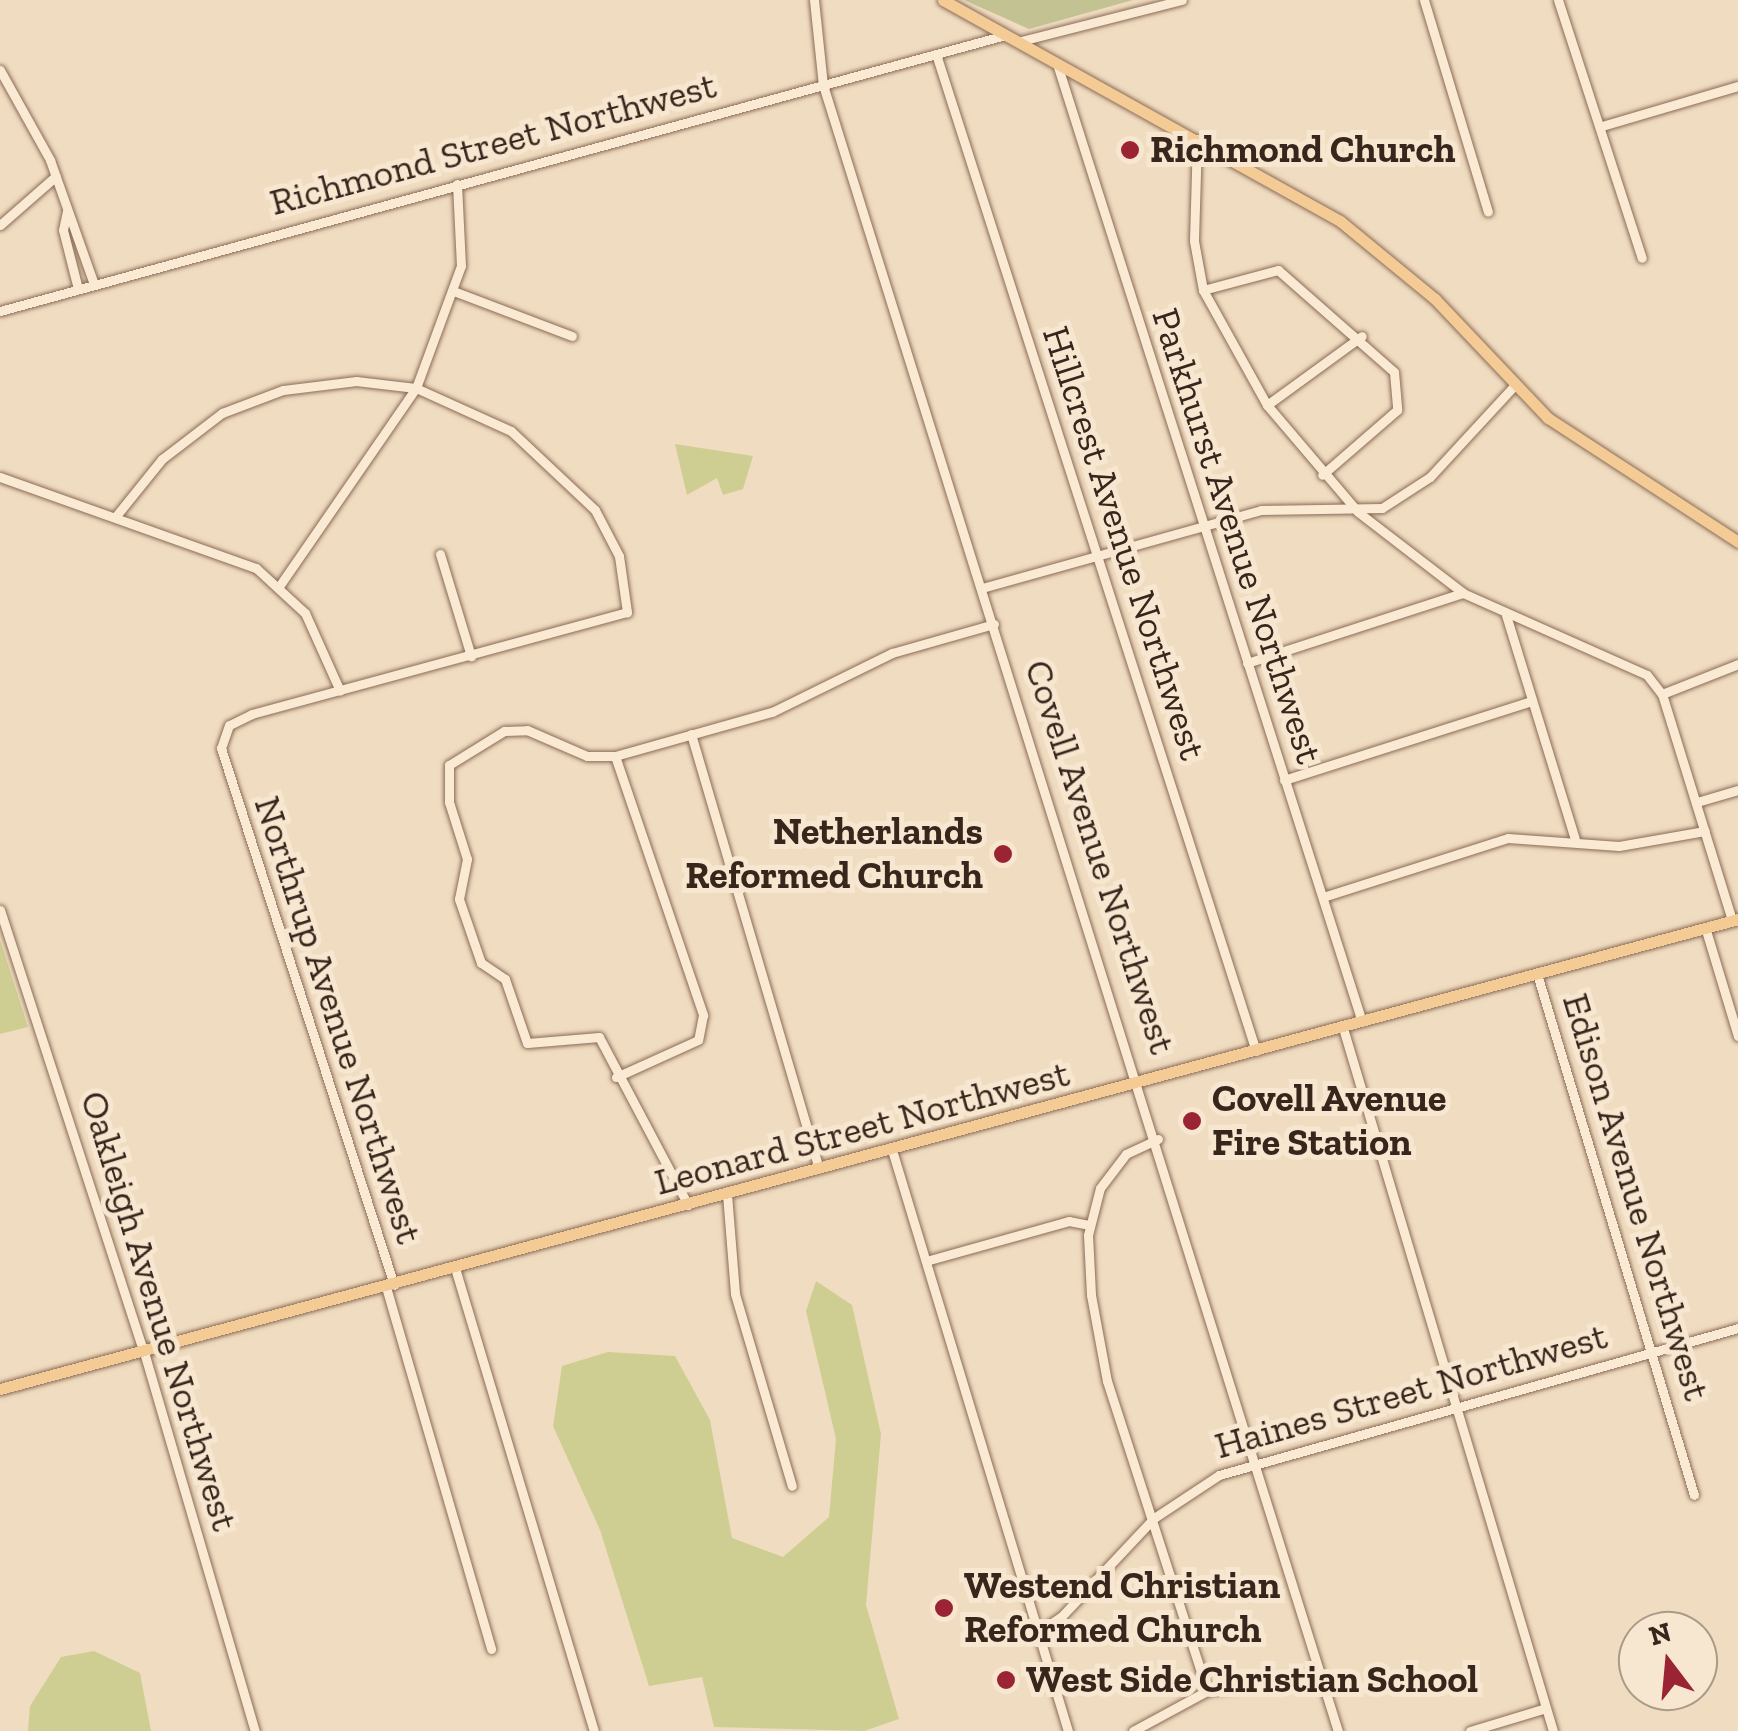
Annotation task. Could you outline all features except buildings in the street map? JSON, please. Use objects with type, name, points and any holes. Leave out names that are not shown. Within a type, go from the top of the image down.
[{"type":"main road","points":[[943,0],[1340,221],[1403,269],[1512,388],[1738,542]]},
{"type":"main road","name":"Leonard Street Northwest","points":[[0,1389],[1140,1084],[1735,920]]},
{"type":"street","name":"Covell Avenue Northwest","points":[[814,0],[822,85],[1158,1138],[1338,1731]]},
{"type":"street","name":"Richmond Street Northwest","points":[[0,310],[936,54],[1182,0]]},
{"type":"street","points":[[1424,0],[1488,212]]},
{"type":"street","points":[[1558,0],[1642,258]]},
{"type":"street","name":"Hillcrest Avenue Northwest","points":[[936,54],[1256,1051]]},
{"type":"street","name":"Parkhurst Avenue Northwest","points":[[1058,67],[1200,523],[1362,1022]]},
{"type":"street","points":[[0,70],[56,176],[94,284]]},
{"type":"street","points":[[1602,126],[1738,86]]},
{"type":"street","points":[[1197,139],[1194,241],[1203,290],[1267,405],[1322,476],[1358,512],[1463,593],[1506,615],[1630,663],[1662,694],[1735,920]]},
{"type":"street","points":[[0,225],[56,176]]},
{"type":"street","points":[[280,585],[416,388],[456,292],[464,248],[457,184]]},
{"type":"street","points":[[66,212],[63,230],[78,288]]},
{"type":"street","points":[[1203,290],[1278,270],[1362,336],[1394,372],[1397,410],[1322,476]]},
{"type":"street","points":[[456,292],[572,336]]},
{"type":"street","points":[[1267,405],[1362,336]]},
{"type":"street","points":[[0,478],[229,555],[280,585],[320,637],[340,691],[574,629],[627,612],[631,602],[602,522],[511,431],[416,388],[309,385],[222,413],[162,459],[116,516]]},
{"type":"street","points":[[982,588],[1200,523],[1291,507],[1358,512],[1416,489],[1512,388]]},
{"type":"street","points":[[440,554],[471,656]]},
{"type":"street","points":[[1247,662],[1463,593]]},
{"type":"street","points":[[1506,615],[1576,839]]},
{"type":"street","points":[[688,1205],[592,1034],[527,1043],[506,980],[481,962],[459,899],[468,859],[448,779],[459,752],[504,732],[527,730],[587,756],[616,756],[794,704],[892,653],[994,624]]},
{"type":"street","points":[[1662,694],[1738,664]]},
{"type":"street","name":"Northrup Avenue Northwest","points":[[340,691],[238,719],[221,748],[390,1286],[491,1650]]},
{"type":"street","points":[[1284,780],[1531,701]]},
{"type":"street","points":[[691,734],[819,1169]]},
{"type":"street","points":[[616,756],[702,1016],[698,1040],[616,1077]]},
{"type":"street","points":[[1697,802],[1738,790]]},
{"type":"street","points":[[1322,897],[1508,838],[1576,839],[1619,846],[1705,831]]},
{"type":"street","name":"Oakleigh Avenue Northwest","points":[[0,910],[144,1352],[255,1731]]},
{"type":"street","points":[[1705,928],[1738,1036]]},
{"type":"street","name":"Edison Avenue Northwest","points":[[1537,974],[1694,1496]]},
{"type":"street","points":[[1343,1028],[1553,1731]]},
{"type":"street","points":[[1158,1138],[1116,1162],[1089,1225],[1108,1382],[1207,1691]]},
{"type":"street","points":[[892,1150],[1068,1731]]},
{"type":"street","points":[[727,1194],[734,1294],[792,1486]]},
{"type":"street","points":[[926,1261],[1069,1221],[1089,1225]]},
{"type":"street","points":[[456,1268],[594,1731]]},
{"type":"street","name":"Haines Street Northwest","points":[[1036,1633],[1061,1618],[1154,1518],[1192,1489],[1257,1462],[1738,1328]]},
{"type":"street","points":[[1134,1731],[1207,1691],[1320,1673]]},
{"type":"street","points":[[1470,1731],[1546,1708]]},
{"type":"green space","points":[[964,0],[1133,0],[1029,29]]},
{"type":"green space","points":[[675,444],[753,456],[743,489],[723,495],[717,478],[687,495]]},
{"type":"green space","points":[[0,940],[28,1027],[0,1034]]},
{"type":"green space","points":[[816,1281],[852,1305],[881,1434],[866,1605],[899,1719],[864,1731],[714,1727],[702,1677],[649,1686],[600,1530],[553,1426],[562,1366],[608,1352],[675,1356],[710,1420],[732,1538],[783,1557],[829,1517],[836,1439],[806,1311]]},
{"type":"green space","points":[[94,1651],[140,1673],[151,1731],[28,1731],[30,1706],[61,1657]]},
{"type":"place","name":"Richmond Church","points":[[1130,150]]},
{"type":"place","name":"Netherlands Reformed Church","points":[[1003,854]]},
{"type":"place","name":"Covell Avenue Fire Station","points":[[1192,1121]]},
{"type":"place","name":"Westend Christian Reformed Church","points":[[944,1608]]},
{"type":"place","name":"West Side Christian School","points":[[1006,1680]]}]
